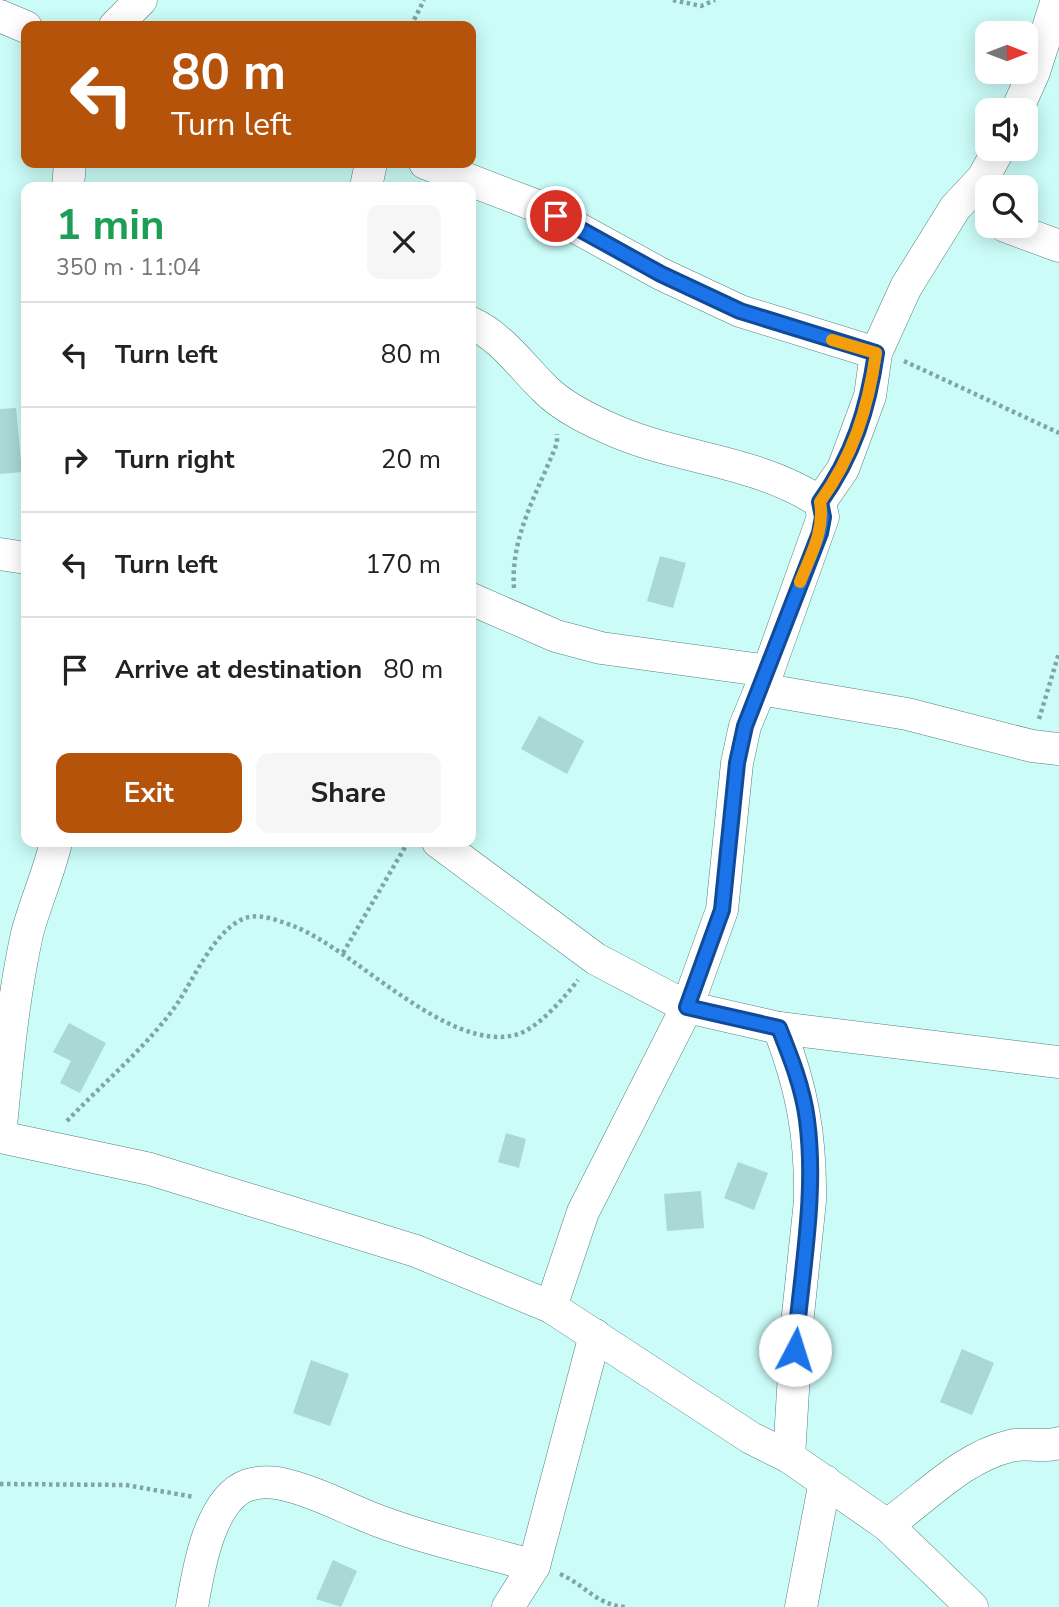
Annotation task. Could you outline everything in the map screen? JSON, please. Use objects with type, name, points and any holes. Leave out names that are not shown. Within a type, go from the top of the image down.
[{"type":"street","points":[[121,21],[141,0]]},
{"type":"street","points":[[1022,98],[1034,72],[1057,0]]},
{"type":"street","points":[[0,16],[21,25]]},
{"type":"street","points":[[551,1307],[583,1212],[687,1007],[722,910],[737,763],[745,726],[820,533],[823,517],[820,502],[844,469],[870,396],[876,353],[906,286],[956,208],[983,178],[992,161]]},
{"type":"street","points":[[438,168],[474,182]]},
{"type":"street","points":[[476,183],[537,206],[661,274],[740,311],[876,353]]},
{"type":"street","points":[[956,208],[975,215]]},
{"type":"street","points":[[1037,238],[1059,246]]},
{"type":"street","points":[[476,327],[506,350],[548,393],[615,431],[776,477],[820,502]]},
{"type":"street","points":[[0,554],[21,557]]},
{"type":"street","points":[[476,601],[556,636],[601,649],[764,680],[1046,747]]},
{"type":"street","points":[[54,847],[28,931],[15,998],[7,1041],[0,1137],[150,1170],[402,1247],[551,1307],[751,1438],[789,1457],[887,1525],[972,1607]]},
{"type":"street","points":[[446,847],[596,959],[687,1007],[779,1028],[1059,1062]]},
{"type":"street","points":[[779,1028],[797,1075],[807,1119],[811,1167],[789,1412],[789,1457]]},
{"type":"street","points":[[508,1607],[534,1566],[595,1335]]},
{"type":"street","points":[[887,1525],[916,1504],[945,1477],[991,1451],[1014,1444],[1059,1443]]},
{"type":"street","points":[[192,1607],[200,1562],[228,1499],[247,1486],[268,1482],[288,1485],[389,1525],[534,1566]]},
{"type":"street","points":[[801,1607],[825,1482]]},
{"type":"path","points":[[414,21],[425,0]]},
{"type":"path","points":[[673,0],[701,6],[715,0]]},
{"type":"path","points":[[876,353],[916,365],[1059,433]]},
{"type":"path","points":[[518,618],[513,571],[519,539],[557,443],[559,416],[548,393]]},
{"type":"path","points":[[1046,747],[1059,653]]},
{"type":"path","points":[[343,953],[405,847]]},
{"type":"path","points":[[41,1147],[163,1023],[225,932],[249,917],[275,919],[319,937],[426,1012],[475,1035],[516,1035],[555,1008],[596,959]]},
{"type":"path","points":[[0,1484],[126,1485],[186,1496],[228,1499]]},
{"type":"path","points":[[534,1566],[576,1581],[601,1603],[626,1607]]},
{"type":"building","points":[[16,408],[21,472],[0,474],[0,409]]},
{"type":"building","points":[[660,556],[686,563],[673,608],[647,601]]},
{"type":"building","points":[[539,716],[584,741],[567,774],[521,749]]},
{"type":"building","points":[[69,1023],[106,1043],[80,1093],[60,1083],[71,1061],[53,1052]]},
{"type":"building","points":[[506,1133],[526,1139],[519,1168],[498,1162]]},
{"type":"building","points":[[738,1162],[768,1173],[754,1210],[724,1198]]},
{"type":"building","points":[[701,1191],[704,1228],[667,1231],[664,1194]]},
{"type":"building","points":[[962,1349],[994,1363],[972,1415],[940,1402]]},
{"type":"building","points":[[311,1360],[349,1374],[330,1426],[293,1413]]},
{"type":"building","points":[[333,1560],[357,1571],[341,1607],[316,1599]]},
{"type":"slow traffic","points":[[800,582],[820,533],[823,517],[820,502],[844,469],[870,396],[876,353],[832,340]]},
{"type":"route","points":[[556,216],[661,274],[740,311],[876,353],[870,396],[844,469],[820,502],[823,517],[820,533],[745,726],[737,763],[722,910],[687,1007],[779,1028],[797,1075],[807,1119],[811,1167],[795,1350]]}]
